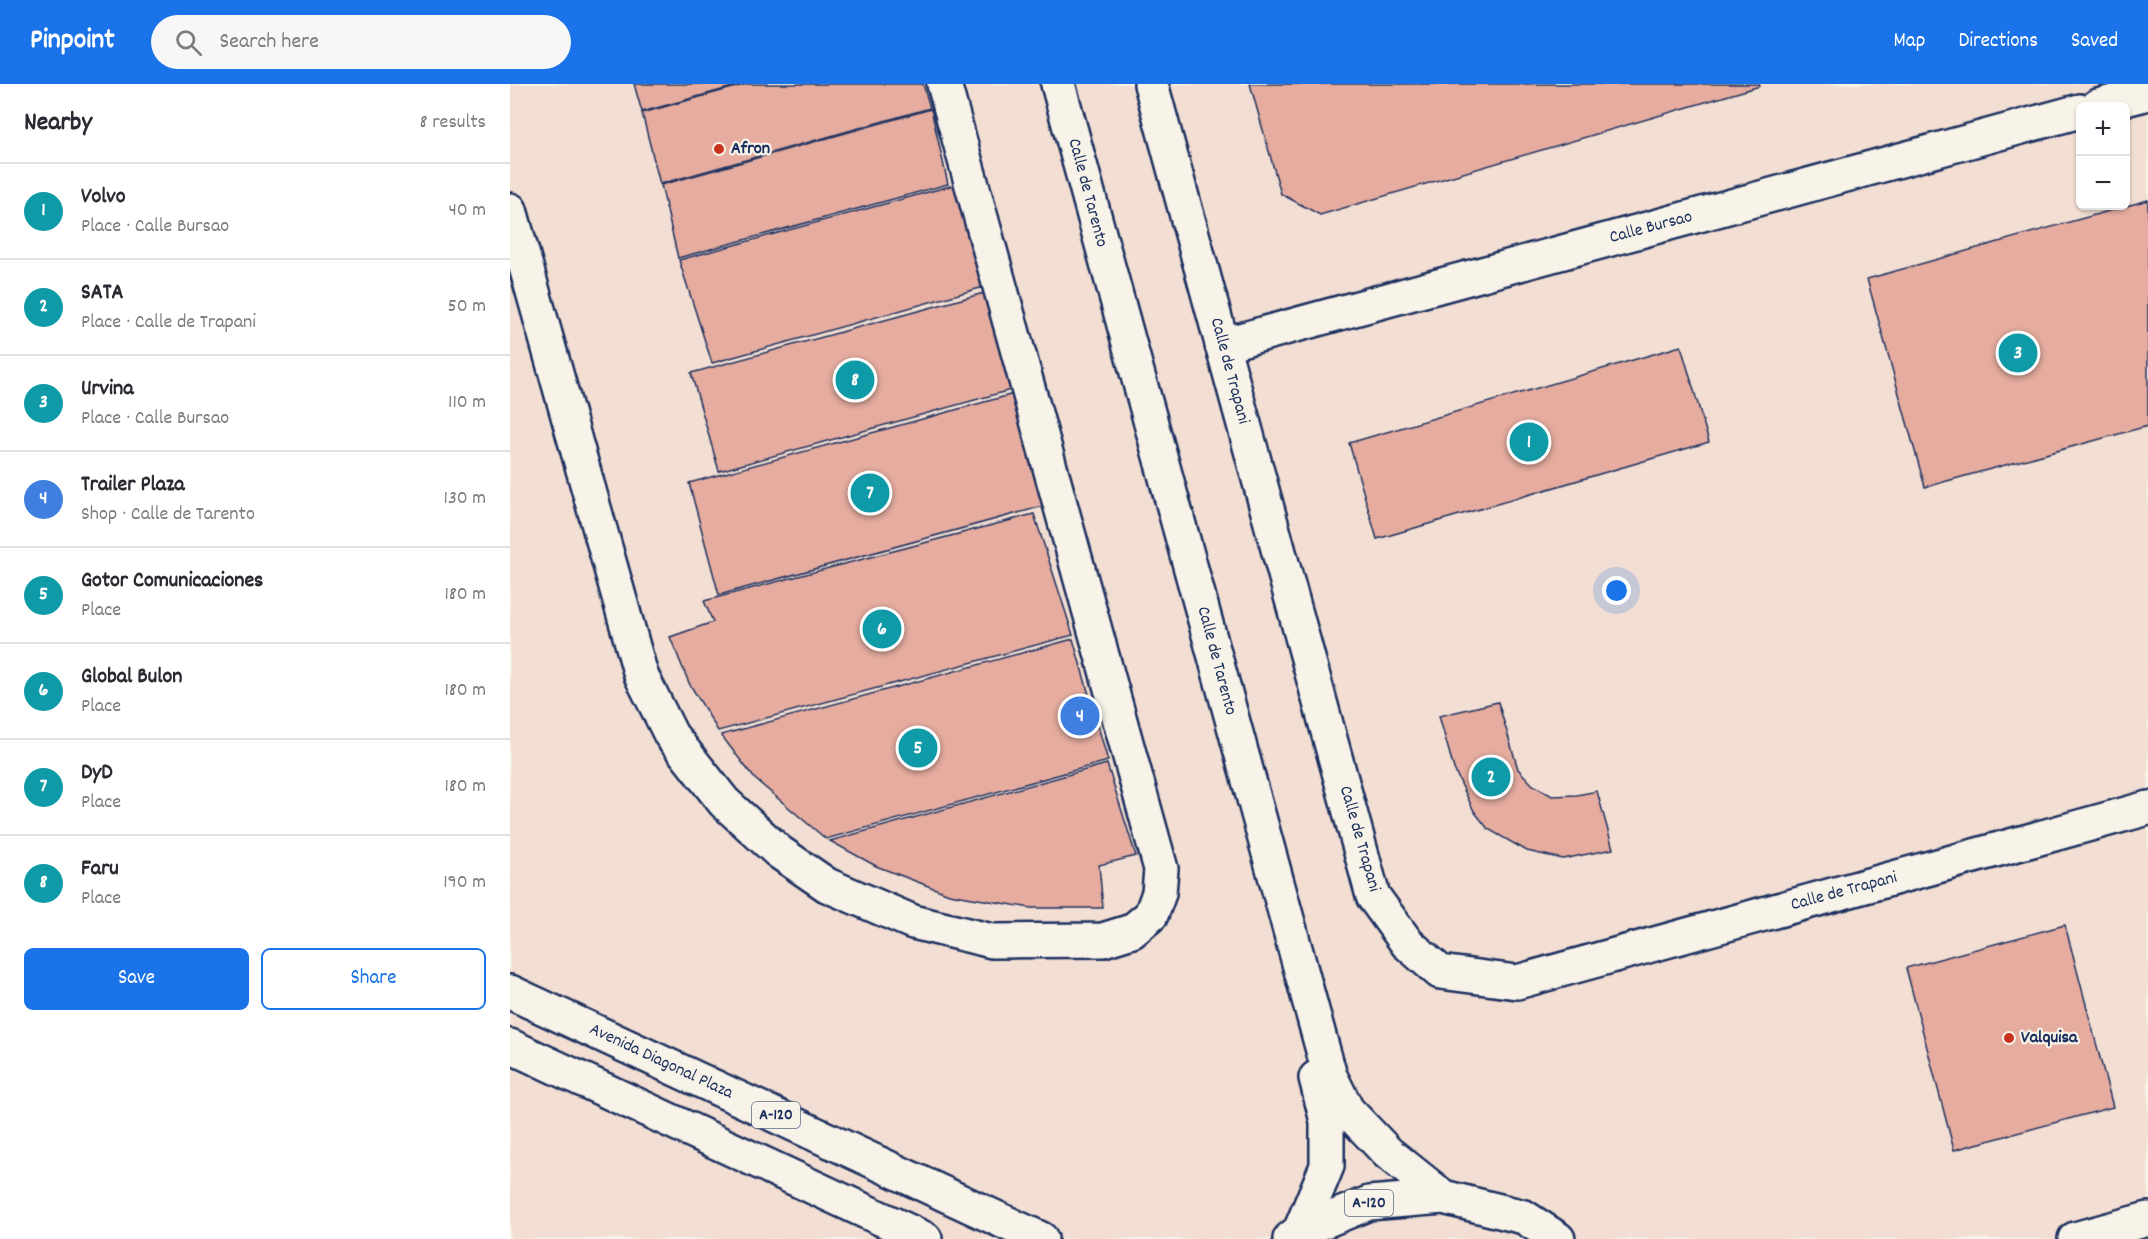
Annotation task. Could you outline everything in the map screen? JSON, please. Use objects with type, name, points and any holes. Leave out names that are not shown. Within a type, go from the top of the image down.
[{"type":"street","points":[[510,210],[641,675],[671,735],[724,802],[779,852],[827,885],[913,922],[992,940],[1103,940],[1132,931],[1151,915],[1160,893],[1161,869],[944,84]]},
{"type":"street","points":[[510,268],[579,521],[628,682],[662,744],[715,813],[770,864],[821,896],[909,937],[994,957],[1104,959],[1114,955],[1142,943],[1164,921],[1172,896],[1174,866],[961,84]]},
{"type":"street","name":"Calle de Tarento","points":[[1044,84],[1327,1121],[1327,1166],[1295,1235]]},
{"type":"street","name":"Calle de Tarento","points":[[1058,84],[1330,1076],[1347,1110],[1388,1153],[1443,1197]]},
{"type":"street","name":"Calle de Trapani","points":[[1151,84],[1373,896],[1407,943],[1440,972],[1517,982],[2148,808]]},
{"type":"street","points":[[2113,102],[2148,93]]},
{"type":"street","name":"Calle Bursao","points":[[1222,345],[2076,112]]},
{"type":"street","name":"Avenida Diagonal Plaza","points":[[510,992],[1041,1239]]},
{"type":"street","points":[[510,1046],[925,1239]]},
{"type":"street","name":"A-120","points":[[1295,1235],[1369,1203],[1443,1197],[1524,1217],[1558,1239]]},
{"type":"street","points":[[2075,1239],[2148,1219]]},
{"type":"shaded area","points":[[510,84],[2148,84],[2148,1239],[510,1239]]},
{"type":"building","points":[[634,84],[743,84],[642,112]]},
{"type":"building","name":"Afron","points":[[747,84],[923,84],[930,108],[660,184],[642,113]]},
{"type":"building","points":[[1250,84],[1759,84],[1760,86],[1320,215],[1281,194]]},
{"type":"building","points":[[931,109],[948,184],[678,258],[661,185]]},
{"type":"building","points":[[965,182],[991,285],[712,363],[679,260]]},
{"type":"building","points":[[2148,200],[2148,426],[1925,487],[1867,279],[2112,210],[2130,210],[2130,205]]},
{"type":"building","points":[[995,290],[1018,388],[719,471],[691,373]]},
{"type":"building","points":[[1681,346],[1709,442],[1377,539],[1349,443]]},
{"type":"building","points":[[1021,392],[1051,504],[719,595],[689,483]]},
{"type":"building","points":[[1034,514],[1073,635],[718,731],[689,683],[670,637],[713,622],[704,601]]},
{"type":"building","points":[[1073,639],[1108,761],[826,839],[755,779],[721,735]]},
{"type":"building","points":[[1498,702],[1518,769],[1533,785],[1552,796],[1597,791],[1613,849],[1563,859],[1527,851],[1488,829],[1474,811],[1454,769],[1439,716]]},
{"type":"building","points":[[1107,764],[1136,856],[1099,865],[1103,908],[1031,908],[949,894],[876,866],[830,841]]},
{"type":"building","name":"Valquisa","points":[[2065,925],[2113,1107],[1954,1150],[1906,968]]},
{"type":"place","name":"Afron","points":[[719,149]]},
{"type":"place","name":"Urvina","points":[[2018,353]]},
{"type":"place","name":"Faru","points":[[855,380]]},
{"type":"place","name":"Volvo","points":[[1529,442]]},
{"type":"place","name":"DyD","points":[[870,493]]},
{"type":"place","name":"Global Bulon","points":[[882,629]]},
{"type":"place","name":"Trailer Plaza","points":[[1080,716]]},
{"type":"place","name":"Gotor Comunicaciones","points":[[918,748]]},
{"type":"place","name":"SATA","points":[[1491,777]]},
{"type":"place","name":"Valquisa","points":[[2009,1038]]}]
